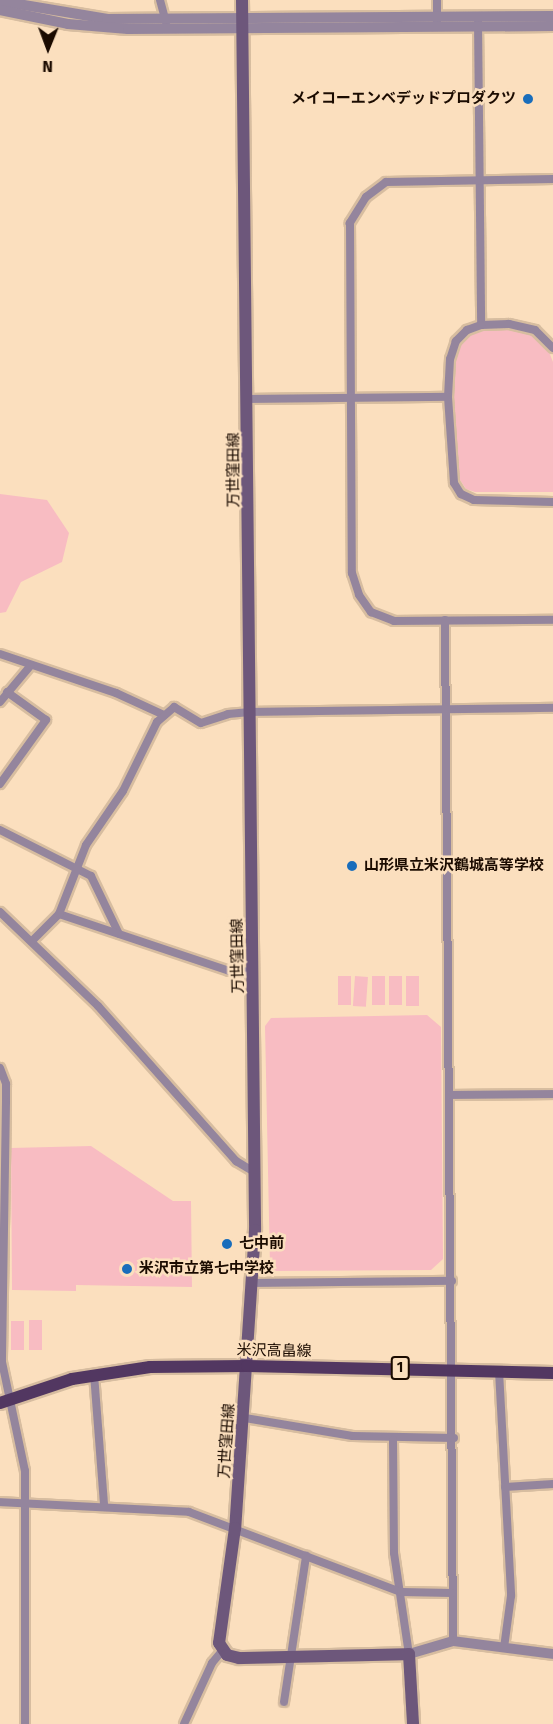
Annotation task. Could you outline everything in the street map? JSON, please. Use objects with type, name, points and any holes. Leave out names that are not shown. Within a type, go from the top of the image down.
[{"type":"main road","name":"万世窪田線","points":[[222,1651],[219,1643],[236,1528],[254,1283],[256,1173],[250,712],[249,399],[242,0]]},
{"type":"main road","name":"米沢高畠線","points":[[4,1401],[94,1374],[141,1368],[247,1365],[553,1373]]},
{"type":"main road","points":[[222,1651],[239,1658],[409,1654],[413,1724]]},
{"type":"street","points":[[160,0],[164,20],[173,30]]},
{"type":"street","points":[[437,0],[437,28]]},
{"type":"street","points":[[0,1],[88,18],[242,25],[437,28],[553,16]]},
{"type":"street","points":[[0,10],[89,27],[173,30],[437,16],[478,22],[553,26]]},
{"type":"street","points":[[478,22],[481,325]]},
{"type":"street","points":[[553,179],[479,178],[386,182],[366,197],[350,223],[352,573],[359,595],[371,612],[394,621],[553,620]]},
{"type":"street","points":[[553,348],[535,330],[509,324],[481,325],[467,330],[456,341],[450,359],[448,397],[454,483],[461,494],[474,500],[553,502]]},
{"type":"street","points":[[249,399],[448,397]]},
{"type":"street","points":[[445,620],[454,1438],[453,1641]]},
{"type":"street","points":[[0,654],[116,693],[165,714]]},
{"type":"street","points":[[0,702],[31,665]]},
{"type":"street","points":[[0,784],[46,720],[7,692]]},
{"type":"street","points":[[33,940],[59,914],[74,870],[165,714],[174,707],[201,723],[228,714],[250,712],[553,708]]},
{"type":"street","points":[[0,830],[74,870],[91,876],[119,934]]},
{"type":"street","points":[[0,912],[33,940],[99,1006],[228,1153],[256,1173]]},
{"type":"street","points":[[59,914],[229,971],[253,972]]},
{"type":"street","points":[[0,1068],[6,1084],[3,1102],[2,1384],[4,1401],[23,1461],[26,1724]]},
{"type":"street","points":[[451,1095],[553,1094]]},
{"type":"street","points":[[254,1283],[452,1281]]},
{"type":"street","points":[[499,1371],[511,1596],[504,1648]]},
{"type":"street","points":[[94,1374],[104,1505]]},
{"type":"street","points":[[244,1418],[393,1440],[454,1438]]},
{"type":"street","points":[[393,1440],[394,1553],[409,1654],[453,1641],[553,1654]]},
{"type":"street","points":[[505,1487],[553,1484]]},
{"type":"street","points":[[0,1502],[104,1505],[189,1512],[401,1592],[452,1593]]},
{"type":"street","points":[[284,1702],[288,1657],[306,1556]]},
{"type":"street","points":[[184,1724],[212,1663],[222,1651]]},
{"type":"shaded area","points":[[518,322],[545,342],[553,362],[553,492],[475,492],[466,489],[456,474],[451,340],[464,328]]},
{"type":"shaded area","points":[[0,494],[47,500],[69,533],[62,562],[21,582],[6,612],[0,613]]},
{"type":"shaded area","points":[[338,976],[351,976],[351,1005],[338,1005]]},
{"type":"shaded area","points":[[355,976],[368,977],[366,1007],[353,1006]]},
{"type":"shaded area","points":[[372,976],[385,976],[385,1005],[372,1005]]},
{"type":"shaded area","points":[[389,976],[402,976],[402,1005],[389,1005]]},
{"type":"shaded area","points":[[406,976],[419,976],[419,1006],[406,1006]]},
{"type":"shaded area","points":[[427,1015],[441,1027],[443,1259],[431,1270],[275,1271],[270,1266],[265,1026],[271,1018]]},
{"type":"shaded area","points":[[91,1146],[173,1201],[191,1201],[192,1287],[76,1285],[76,1291],[12,1290],[11,1148]]},
{"type":"shaded area","points":[[29,1320],[42,1320],[42,1350],[29,1350]]},
{"type":"shaded area","points":[[11,1321],[24,1321],[24,1350],[11,1350]]},
{"type":"place","name":"メイコーエンベデッドプロダクツ","points":[[528,99]]},
{"type":"place","name":"山形県立米沢鶴城高等学校","points":[[352,866]]},
{"type":"place","name":"七中前","points":[[227,1244]]},
{"type":"place","name":"米沢市立第七中学校","points":[[127,1269]]}]
